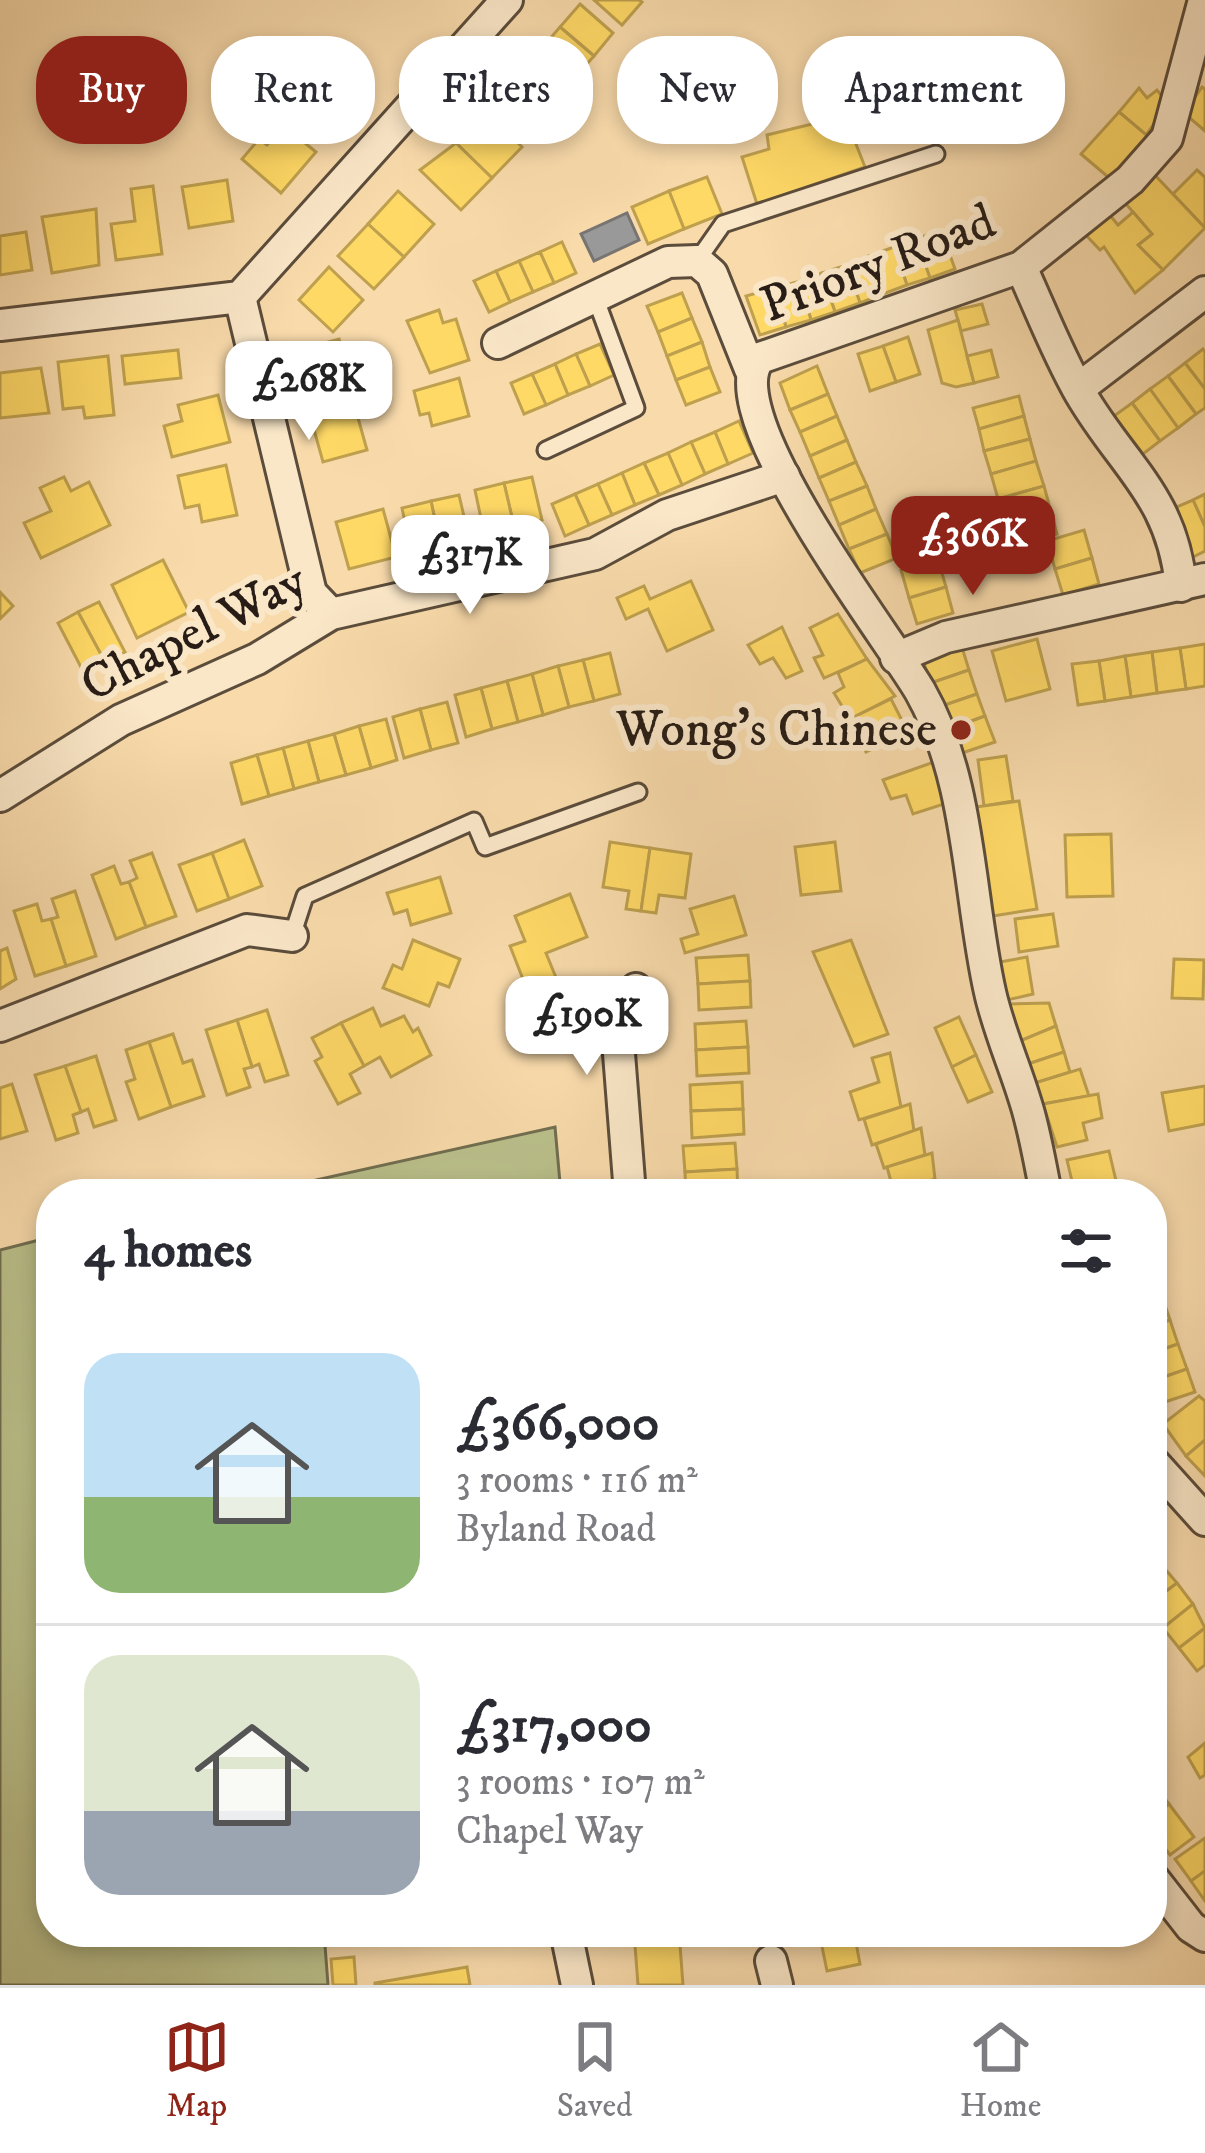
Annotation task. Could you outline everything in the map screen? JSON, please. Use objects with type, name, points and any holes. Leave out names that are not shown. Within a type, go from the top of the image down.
[{"type":"street","points":[[0,325],[240,297],[507,0]]},
{"type":"street","name":"Priory Road","points":[[1043,1179],[1029,1114],[990,995],[949,764],[921,693],[784,476],[750,391],[750,369],[760,358],[1021,267],[1130,180],[1166,138],[1204,0]]},
{"type":"street","points":[[498,344],[668,262],[698,261],[712,274],[750,369]]},
{"type":"street","points":[[896,658],[946,637],[1193,582],[1152,492],[1115,448],[1078,389],[1021,267]]},
{"type":"street","points":[[1078,389],[1205,292]]},
{"type":"street","points":[[240,297],[311,593],[331,614]]},
{"type":"street","name":"Chapel Way","points":[[0,796],[121,719],[257,659],[331,614],[598,553],[667,515],[784,476]]},
{"type":"street","points":[[0,1026],[247,930],[292,936]]},
{"type":"street","points":[[629,1179],[616,1028],[620,1008],[636,989]]},
{"type":"street","points":[[1167,1478],[1205,1520]]},
{"type":"street","points":[[1167,1897],[1191,1928],[1205,1936]]},
{"type":"street","points":[[569,1947],[577,1985]]},
{"type":"lane","points":[[698,261],[723,224],[936,154]]},
{"type":"lane","points":[[546,450],[636,408],[595,297]]},
{"type":"lane","points":[[292,936],[304,896],[474,821],[485,847],[638,792]]},
{"type":"green space","points":[[555,1127],[560,1179],[321,1179]]},
{"type":"green space","points":[[36,1241],[36,1947],[325,1947],[328,1985],[0,1985],[0,1250]]},
{"type":"building: Homes","points":[[594,0],[639,0],[642,2],[622,25]]},
{"type":"building: Homes","points":[[580,4],[613,33],[594,56],[593,36],[571,36],[560,27]]},
{"type":"building: Homes","points":[[1139,88],[1147,98],[1157,90],[1168,104],[1146,135],[1119,112]]},
{"type":"building: Homes","points":[[1205,89],[1205,131],[1184,113]]},
{"type":"building: Homes","points":[[1119,112],[1150,138],[1114,182],[1081,154]]},
{"type":"building: Homes","points":[[802,126],[802,144],[856,144],[865,167],[757,204],[742,157],[778,144],[778,132]]},
{"type":"building: Homes","points":[[255,144],[306,144],[316,152],[281,193],[242,159]]},
{"type":"building: Homes","points":[[457,144],[519,144],[522,147],[492,178]]},
{"type":"building: Homes","points":[[457,144],[492,178],[461,210],[420,170]]},
{"type":"building: Homes","points":[[1197,170],[1205,177],[1205,228],[1173,194]]},
{"type":"building: Homes","points":[[1152,172],[1205,228],[1163,270],[1138,245],[1152,234],[1126,204]]},
{"type":"building: Homes","points":[[707,177],[722,214],[684,229],[669,191]]},
{"type":"building: Homes","points":[[227,180],[233,221],[189,228],[182,187]]},
{"type":"building: Homes","points":[[153,186],[162,254],[116,260],[111,224],[135,221],[131,189]]},
{"type":"building: Homes","points":[[398,191],[434,224],[404,257],[368,224]]},
{"type":"building: Homes","points":[[669,191],[684,229],[648,244],[632,207]]},
{"type":"building: Homes","points":[[96,209],[99,265],[52,273],[42,217]]},
{"type":"building: Homes","points":[[1133,212],[1152,234],[1138,245],[1163,270],[1135,293],[1104,247],[1100,250],[1083,232],[1109,214],[1118,225]]},
{"type":"building: Homes","points":[[368,224],[404,257],[374,289],[338,256]]},
{"type":"building: Homes","points":[[941,230],[955,269],[930,278],[916,239]]},
{"type":"building: Homes","points":[[26,232],[32,270],[0,275],[0,236]]},
{"type":"building: Homes","points":[[916,239],[930,278],[907,285],[894,247]]},
{"type":"building: Homes","points":[[562,242],[576,273],[554,283],[540,252]]},
{"type":"building: Homes","points":[[894,247],[907,285],[883,294],[869,256]]},
{"type":"building: Homes","points":[[540,252],[554,283],[533,292],[519,261]]},
{"type":"building: Homes","points":[[869,256],[883,294],[860,303],[847,265]]},
{"type":"building: Homes","points":[[519,261],[533,292],[510,302],[496,271]]},
{"type":"building: Homes","points":[[847,265],[860,303],[835,312],[822,273]]},
{"type":"building: Homes","points":[[329,267],[363,300],[333,332],[299,300]]},
{"type":"building: Homes","points":[[496,271],[510,302],[489,312],[474,281]]},
{"type":"building: Homes","points":[[822,273],[835,312],[811,320],[800,281]]},
{"type":"building: Homes","points":[[800,281],[811,320],[786,327],[775,288]]},
{"type":"building: Homes","points":[[775,288],[786,327],[760,335],[746,296]]},
{"type":"building: Homes","points":[[682,293],[692,318],[658,332],[647,306]]},
{"type":"building: Homes","points":[[982,304],[988,324],[961,331],[955,310]]},
{"type":"building: Homes","points":[[439,310],[443,323],[456,319],[469,360],[430,373],[407,321]]},
{"type":"building: Homes","points":[[692,318],[702,342],[667,356],[658,332]]},
{"type":"building: Homes","points":[[958,320],[974,383],[956,387],[942,383],[928,330]]},
{"type":"building: Homes","points":[[908,337],[920,374],[896,382],[883,346]]},
{"type":"building: Homes","points":[[339,339],[353,389],[309,401],[295,351]]},
{"type":"building: Homes","points":[[702,342],[710,367],[676,380],[667,356]]},
{"type":"building: Homes","points":[[600,344],[614,375],[590,386],[576,354]]},
{"type":"building: Homes","points":[[883,346],[896,382],[870,391],[858,354]]},
{"type":"building: Homes","points":[[178,350],[181,378],[125,384],[122,356]]},
{"type":"building: Homes","points":[[991,350],[998,377],[974,383],[967,356]]},
{"type":"building: Homes","points":[[1205,352],[1205,389],[1185,363]]},
{"type":"building: Homes","points":[[576,354],[590,386],[568,395],[555,364]]},
{"type":"building: Homes","points":[[108,356],[114,415],[85,418],[83,407],[63,409],[58,362]]},
{"type":"building: Homes","points":[[1185,363],[1205,389],[1205,408],[1196,414],[1168,376]]},
{"type":"building: Homes","points":[[555,364],[568,395],[546,405],[532,374]]},
{"type":"building: Homes","points":[[817,366],[828,394],[790,410],[780,383]]},
{"type":"building: Homes","points":[[710,367],[720,392],[686,405],[676,380]]},
{"type":"building: Homes","points":[[41,368],[49,413],[0,418],[0,373]]},
{"type":"building: Homes","points":[[532,374],[546,405],[524,414],[511,383]]},
{"type":"building: Homes","points":[[1168,376],[1196,414],[1178,428],[1150,389]]},
{"type":"building: Homes","points":[[459,378],[469,416],[432,426],[429,413],[420,415],[414,391]]},
{"type":"building: Homes","points":[[1150,389],[1178,428],[1160,441],[1132,403]]},
{"type":"building: Homes","points":[[828,394],[837,416],[800,432],[790,410]]},
{"type":"building: Homes","points":[[218,395],[230,442],[172,457],[164,426],[182,421],[178,405]]},
{"type":"building: Homes","points":[[1019,396],[1024,416],[979,429],[973,408]]},
{"type":"building: Homes","points":[[353,400],[367,450],[323,462],[309,412]]},
{"type":"building: Homes","points":[[1132,403],[1160,441],[1143,454],[1114,416]]},
{"type":"building: Homes","points":[[837,416],[847,440],[810,456],[800,432]]},
{"type":"building: Homes","points":[[1024,416],[1030,439],[984,451],[979,429]]},
{"type":"building: Homes","points":[[739,421],[753,453],[728,464],[715,432]]},
{"type":"building: Homes","points":[[715,432],[728,464],[705,474],[691,442]]},
{"type":"building: Homes","points":[[1030,439],[1036,461],[991,474],[984,451]]},
{"type":"building: Homes","points":[[847,440],[856,462],[819,478],[810,456]]},
{"type":"building: Homes","points":[[691,442],[705,474],[682,485],[668,453]]},
{"type":"building: Homes","points":[[668,453],[682,485],[659,495],[644,463]]},
{"type":"building: Homes","points":[[1036,461],[1044,486],[998,499],[991,474]]},
{"type":"building: Homes","points":[[856,462],[867,486],[829,501],[819,478]]},
{"type":"building: Homes","points":[[644,463],[659,495],[635,505],[622,473]]},
{"type":"building: Homes","points":[[226,465],[237,515],[202,522],[199,505],[185,508],[178,476]]},
{"type":"building: Homes","points":[[622,473],[635,505],[612,515],[598,484]]},
{"type":"building: Homes","points":[[64,477],[71,491],[89,482],[110,525],[41,558],[24,523],[51,511],[40,488]]},
{"type":"building: Homes","points":[[532,477],[542,520],[514,526],[504,483]]},
{"type":"building: Homes","points":[[504,483],[514,526],[484,533],[475,490]]},
{"type":"building: Homes","points":[[598,484],[612,515],[589,525],[575,494]]},
{"type":"building: Homes","points":[[867,486],[876,509],[839,525],[829,501]]},
{"type":"building: Homes","points":[[1044,486],[1050,508],[1004,521],[998,499]]},
{"type":"building: Homes","points":[[575,494],[589,525],[565,536],[552,504]]},
{"type":"building: Homes","points":[[1205,494],[1205,527],[1193,500]]},
{"type":"building: Homes","points":[[459,495],[469,538],[440,544],[431,501]]},
{"type":"building: Homes","points":[[1193,500],[1205,527],[1205,551],[1193,557],[1172,509]]},
{"type":"building: Homes","points":[[431,501],[440,544],[411,551],[402,508]]},
{"type":"building: Homes","points":[[1050,508],[1057,534],[1010,543],[1004,521]]},
{"type":"building: Homes","points":[[383,509],[396,557],[349,569],[336,522]]},
{"type":"building: Homes","points":[[876,509],[887,534],[849,549],[839,525]]},
{"type":"building: Homes","points":[[1084,530],[1092,558],[1055,569],[1047,541]]},
{"type":"building: Homes","points":[[887,534],[897,558],[860,573],[849,549]]},
{"type":"building: Homes","points":[[1092,558],[1099,584],[1063,595],[1055,569]]},
{"type":"building: Homes","points":[[938,559],[946,587],[909,598],[901,570]]},
{"type":"building: Homes","points":[[163,560],[189,612],[137,638],[112,585]]},
{"type":"building: Homes","points":[[691,581],[713,630],[667,651],[648,609],[626,619],[617,598],[644,586],[650,599]]},
{"type":"building: Homes","points":[[946,587],[953,613],[917,624],[909,598]]},
{"type":"building: Homes","points":[[0,592],[13,606],[0,619]]},
{"type":"building: Homes","points":[[99,602],[125,652],[105,662],[78,612]]},
{"type":"building: Homes","points":[[78,612],[105,662],[84,673],[58,623]]},
{"type":"building: Homes","points":[[838,614],[867,659],[824,678],[814,658],[823,655],[810,628]]},
{"type":"building: Homes","points":[[782,627],[802,671],[786,678],[773,658],[760,664],[748,645]]},
{"type":"building: Homes","points":[[1037,639],[1050,689],[1006,701],[992,651]]},
{"type":"building: Homes","points":[[961,644],[969,670],[931,683],[922,658]]},
{"type":"building: Homes","points":[[1205,644],[1205,686],[1186,689],[1180,648]]},
{"type":"building: Homes","points":[[1180,648],[1186,689],[1157,693],[1152,652]]},
{"type":"building: Homes","points":[[1152,652],[1157,693],[1131,697],[1125,656]]},
{"type":"building: Homes","points":[[610,653],[620,694],[594,701],[583,660]]},
{"type":"building: Homes","points":[[1125,656],[1131,697],[1105,701],[1099,661]]},
{"type":"building: Homes","points":[[867,659],[895,696],[850,719],[834,693],[844,687],[838,673]]},
{"type":"building: Homes","points":[[583,660],[594,701],[569,707],[558,666]]},
{"type":"building: Homes","points":[[1099,661],[1105,701],[1078,705],[1072,664]]},
{"type":"building: Homes","points":[[558,666],[569,707],[543,715],[532,674]]},
{"type":"building: Homes","points":[[969,670],[977,694],[939,707],[931,683]]},
{"type":"building: Homes","points":[[532,674],[543,715],[518,722],[507,681]]},
{"type":"building: Homes","points":[[507,681],[518,722],[492,729],[481,688]]},
{"type":"building: Homes","points":[[481,688],[492,729],[466,737],[455,695]]},
{"type":"building: Homes","points":[[977,694],[985,716],[947,730],[939,707]]},
{"type":"building: Homes","points":[[891,699],[908,732],[866,752],[850,719]]},
{"type":"building: Homes","points":[[447,702],[458,743],[431,750],[420,709]]},
{"type":"building: Homes","points":[[420,709],[431,750],[404,758],[393,717]]},
{"type":"building: Homes","points":[[985,716],[995,742],[956,755],[947,730]]},
{"type":"building: Homes","points":[[386,719],[397,760],[371,768],[359,726]]},
{"type":"building: Homes","points":[[359,726],[371,768],[346,775],[334,734]]},
{"type":"building: Homes","points":[[334,734],[346,775],[319,782],[308,741]]},
{"type":"building: Homes","points":[[308,741],[319,782],[294,789],[283,748]]},
{"type":"building: Homes","points":[[283,748],[294,789],[269,796],[257,755]]},
{"type":"building: Homes","points":[[257,755],[269,796],[242,804],[231,763]]},
{"type":"building: Homes","points":[[1006,756],[1013,801],[984,806],[978,760]]},
{"type":"building: Homes","points":[[934,762],[944,804],[913,814],[906,795],[891,799],[883,780]]},
{"type":"building: Homes","points":[[1019,801],[1037,909],[993,916],[976,807]]},
{"type":"building: Homes","points":[[1111,834],[1113,896],[1067,897],[1065,835]]},
{"type":"building: Homes","points":[[244,840],[262,886],[229,899],[212,853]]},
{"type":"building: Homes","points":[[610,842],[650,848],[641,911],[626,909],[629,891],[603,887]]},
{"type":"building: Homes","points":[[835,842],[841,891],[801,895],[795,847]]},
{"type":"building: Homes","points":[[650,848],[691,854],[685,898],[659,895],[656,913],[641,911]]},
{"type":"building: Homes","points":[[152,853],[176,916],[146,927],[129,882],[137,878],[130,861]]},
{"type":"building: Homes","points":[[212,853],[229,899],[197,911],[179,865]]},
{"type":"building: Homes","points":[[114,866],[121,884],[129,882],[146,927],[116,939],[92,875]]},
{"type":"building: Homes","points":[[440,877],[451,913],[411,925],[407,910],[394,914],[387,893]]},
{"type":"building: Homes","points":[[75,891],[96,956],[66,966],[51,919],[58,917],[52,899]]},
{"type":"building: Homes","points":[[570,894],[587,937],[546,953],[557,980],[528,992],[510,946],[525,941],[515,916]]},
{"type":"building: Homes","points":[[734,896],[746,935],[685,953],[681,939],[698,934],[690,909]]},
{"type":"building: Homes","points":[[37,904],[42,921],[51,919],[66,966],[35,976],[14,911]]},
{"type":"building: Homes","points":[[1053,914],[1058,946],[1019,952],[1015,919]]},
{"type":"building: Homes","points":[[413,940],[460,959],[449,987],[438,983],[429,1006],[383,988],[393,965],[402,969]]},
{"type":"building: Homes","points":[[851,940],[888,1034],[854,1046],[813,952]]},
{"type":"building: Homes","points":[[7,948],[16,979],[0,989],[0,951]]},
{"type":"building: Homes","points":[[748,955],[750,981],[698,984],[696,958]]},
{"type":"building: Homes","points":[[1027,957],[1033,994],[1007,1000],[1000,962]]},
{"type":"building: Homes","points":[[1174,959],[1204,960],[1203,999],[1172,998]]},
{"type":"building: Homes","points":[[750,981],[751,1007],[699,1010],[698,984]]},
{"type":"building: Homes","points":[[1049,1003],[1056,1026],[1020,1041],[1007,1004]]},
{"type":"building: Homes","points":[[373,1008],[381,1026],[404,1016],[413,1032],[418,1028],[431,1055],[391,1077],[380,1057],[364,1066],[341,1023]]},
{"type":"building: Homes","points":[[267,1010],[288,1075],[265,1082],[259,1064],[252,1067],[237,1020]]},
{"type":"building: Homes","points":[[959,1017],[976,1055],[952,1067],[935,1028]]},
{"type":"building: Homes","points":[[237,1020],[252,1067],[244,1069],[250,1087],[227,1095],[206,1030]]},
{"type":"building: Homes","points":[[746,1021],[748,1047],[696,1050],[695,1024]]},
{"type":"building: Homes","points":[[341,1023],[364,1066],[350,1074],[360,1093],[338,1104],[315,1061],[322,1057],[312,1038]]},
{"type":"building: Homes","points":[[1056,1026],[1064,1052],[1028,1064],[1020,1041]]},
{"type":"building: Homes","points":[[173,1034],[183,1063],[192,1060],[204,1096],[171,1107],[149,1042]]},
{"type":"building: Homes","points":[[149,1042],[171,1107],[139,1119],[126,1082],[135,1079],[126,1050]]},
{"type":"building: Homes","points":[[748,1047],[749,1073],[697,1076],[696,1050]]},
{"type":"building: Homes","points":[[1064,1052],[1070,1072],[1035,1083],[1028,1064]]},
{"type":"building: Homes","points":[[890,1053],[901,1107],[859,1120],[850,1092],[879,1082],[872,1058]]},
{"type":"building: Homes","points":[[976,1055],[992,1092],[968,1102],[952,1067]]},
{"type":"building: Homes","points":[[96,1056],[116,1120],[94,1127],[88,1109],[81,1112],[65,1066]]},
{"type":"building: Homes","points":[[65,1066],[81,1112],[73,1115],[78,1133],[56,1140],[35,1075]]},
{"type":"building: Homes","points":[[1080,1069],[1089,1096],[1043,1104],[1035,1083]]},
{"type":"building: Homes","points":[[742,1082],[743,1109],[691,1111],[690,1085]]},
{"type":"building: Homes","points":[[12,1084],[27,1131],[0,1139],[0,1088]]},
{"type":"building: Homes","points":[[1205,1086],[1205,1124],[1169,1131],[1162,1093]]},
{"type":"building: Homes","points":[[1098,1094],[1102,1118],[1083,1123],[1087,1140],[1057,1147],[1043,1104]]},
{"type":"building: Homes","points":[[910,1104],[914,1131],[872,1145],[864,1119]]},
{"type":"building: Homes","points":[[743,1109],[744,1134],[692,1138],[691,1111]]},
{"type":"building: Homes","points":[[921,1128],[925,1155],[884,1168],[876,1144]]},
{"type":"building: Homes","points":[[735,1143],[737,1169],[685,1172],[683,1146]]},
{"type":"building: Homes","points":[[1109,1151],[1116,1179],[1071,1179],[1067,1160]]},
{"type":"building: Homes","points":[[932,1153],[935,1179],[890,1179],[887,1167]]},
{"type":"building: Homes","points":[[737,1169],[737,1179],[685,1179],[685,1172]]},
{"type":"building: Homes","points":[[1167,1321],[1178,1344],[1167,1348]]},
{"type":"building: Homes","points":[[1178,1344],[1187,1369],[1167,1376],[1167,1348]]},
{"type":"building: Homes","points":[[1187,1369],[1195,1392],[1167,1401],[1167,1376]]},
{"type":"building: Homes","points":[[1199,1396],[1205,1401],[1205,1440],[1186,1456],[1167,1430],[1167,1421]]},
{"type":"building: Homes","points":[[1205,1440],[1205,1476],[1186,1456]]},
{"type":"building: Homes","points":[[1167,1571],[1177,1583],[1167,1591]]},
{"type":"building: Homes","points":[[1177,1583],[1193,1604],[1167,1625],[1167,1591]]},
{"type":"building: Homes","points":[[1193,1604],[1205,1628],[1179,1648],[1167,1633],[1167,1625]]},
{"type":"building: Homes","points":[[1205,1628],[1205,1665],[1197,1671],[1179,1648]]},
{"type":"building: Homes","points":[[1205,1743],[1205,1775],[1200,1778],[1188,1757]]},
{"type":"building: Homes","points":[[1167,1806],[1194,1837],[1170,1855],[1167,1851]]},
{"type":"building: Homes","points":[[1205,1838],[1205,1871],[1191,1881],[1175,1859]]},
{"type":"building: Homes","points":[[1205,1871],[1205,1901],[1191,1881]]},
{"type":"building: Homes","points":[[635,1947],[680,1947],[683,1985],[638,1985]]},
{"type":"building: Homes","points":[[822,1947],[857,1947],[860,1964],[827,1971]]},
{"type":"building: Homes","points":[[354,1957],[356,1985],[333,1985],[331,1959]]},
{"type":"building: Homes","points":[[467,1967],[470,1985],[375,1985],[375,1983]]},
{"type":"building: Industry","points":[[627,213],[639,240],[594,261],[581,234]]},
{"type":"place","name":"Wong's Chinese","points":[[961,730]]}]
